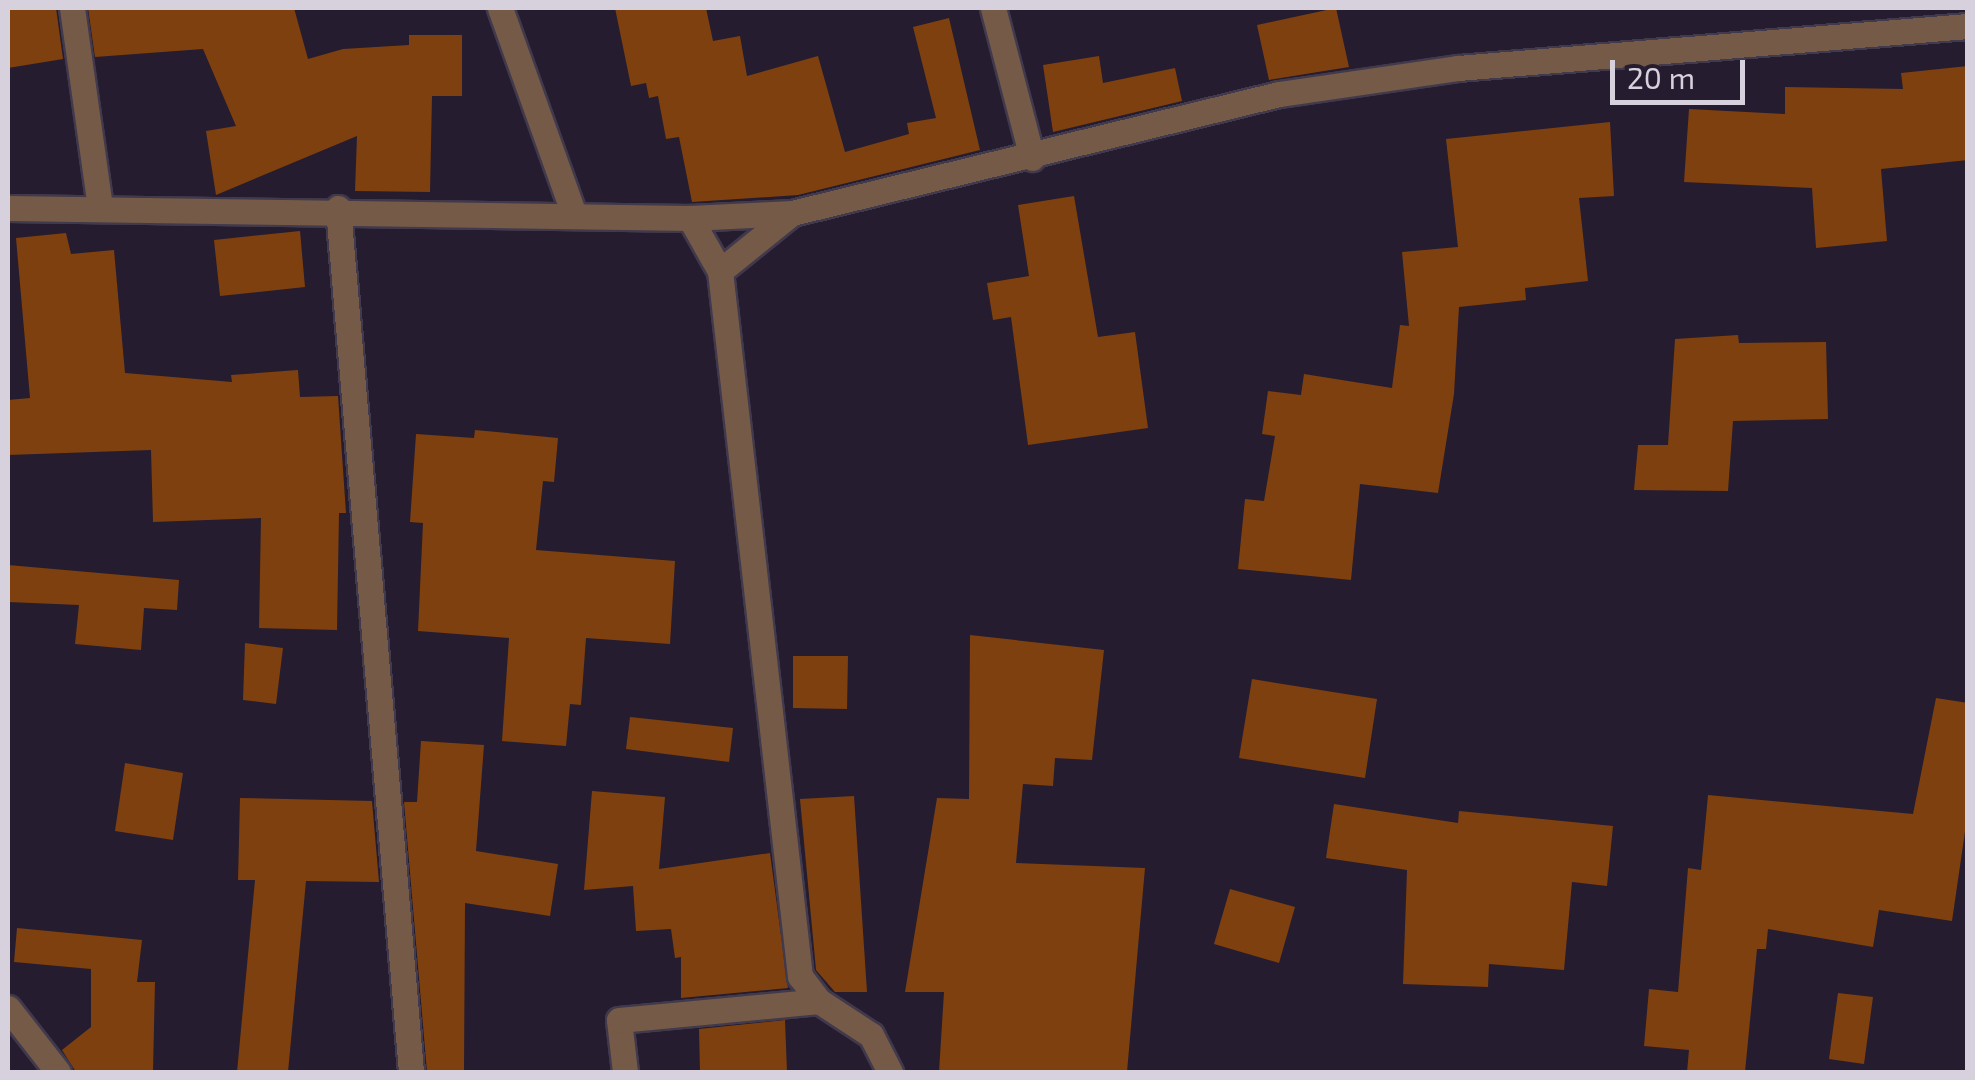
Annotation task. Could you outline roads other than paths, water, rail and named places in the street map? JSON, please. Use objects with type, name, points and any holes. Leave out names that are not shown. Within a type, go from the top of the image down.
[{"type":"street","points":[[72,8],[100,206]]},
{"type":"street","points":[[500,8],[574,214]]},
{"type":"street","points":[[993,8],[1032,158]]},
{"type":"street","points":[[8,208],[338,208],[690,218],[792,213],[1032,158],[1279,94],[1458,68],[1968,26]]},
{"type":"street","points":[[338,208],[411,1072]]},
{"type":"street","points":[[720,271],[792,213]]},
{"type":"street","points":[[690,218],[720,271],[789,916],[800,976],[819,1001],[872,1035],[890,1072]]},
{"type":"street","points":[[626,1072],[619,1020],[819,1001]]},
{"type":"street","points":[[8,1008],[58,1072]]}]
